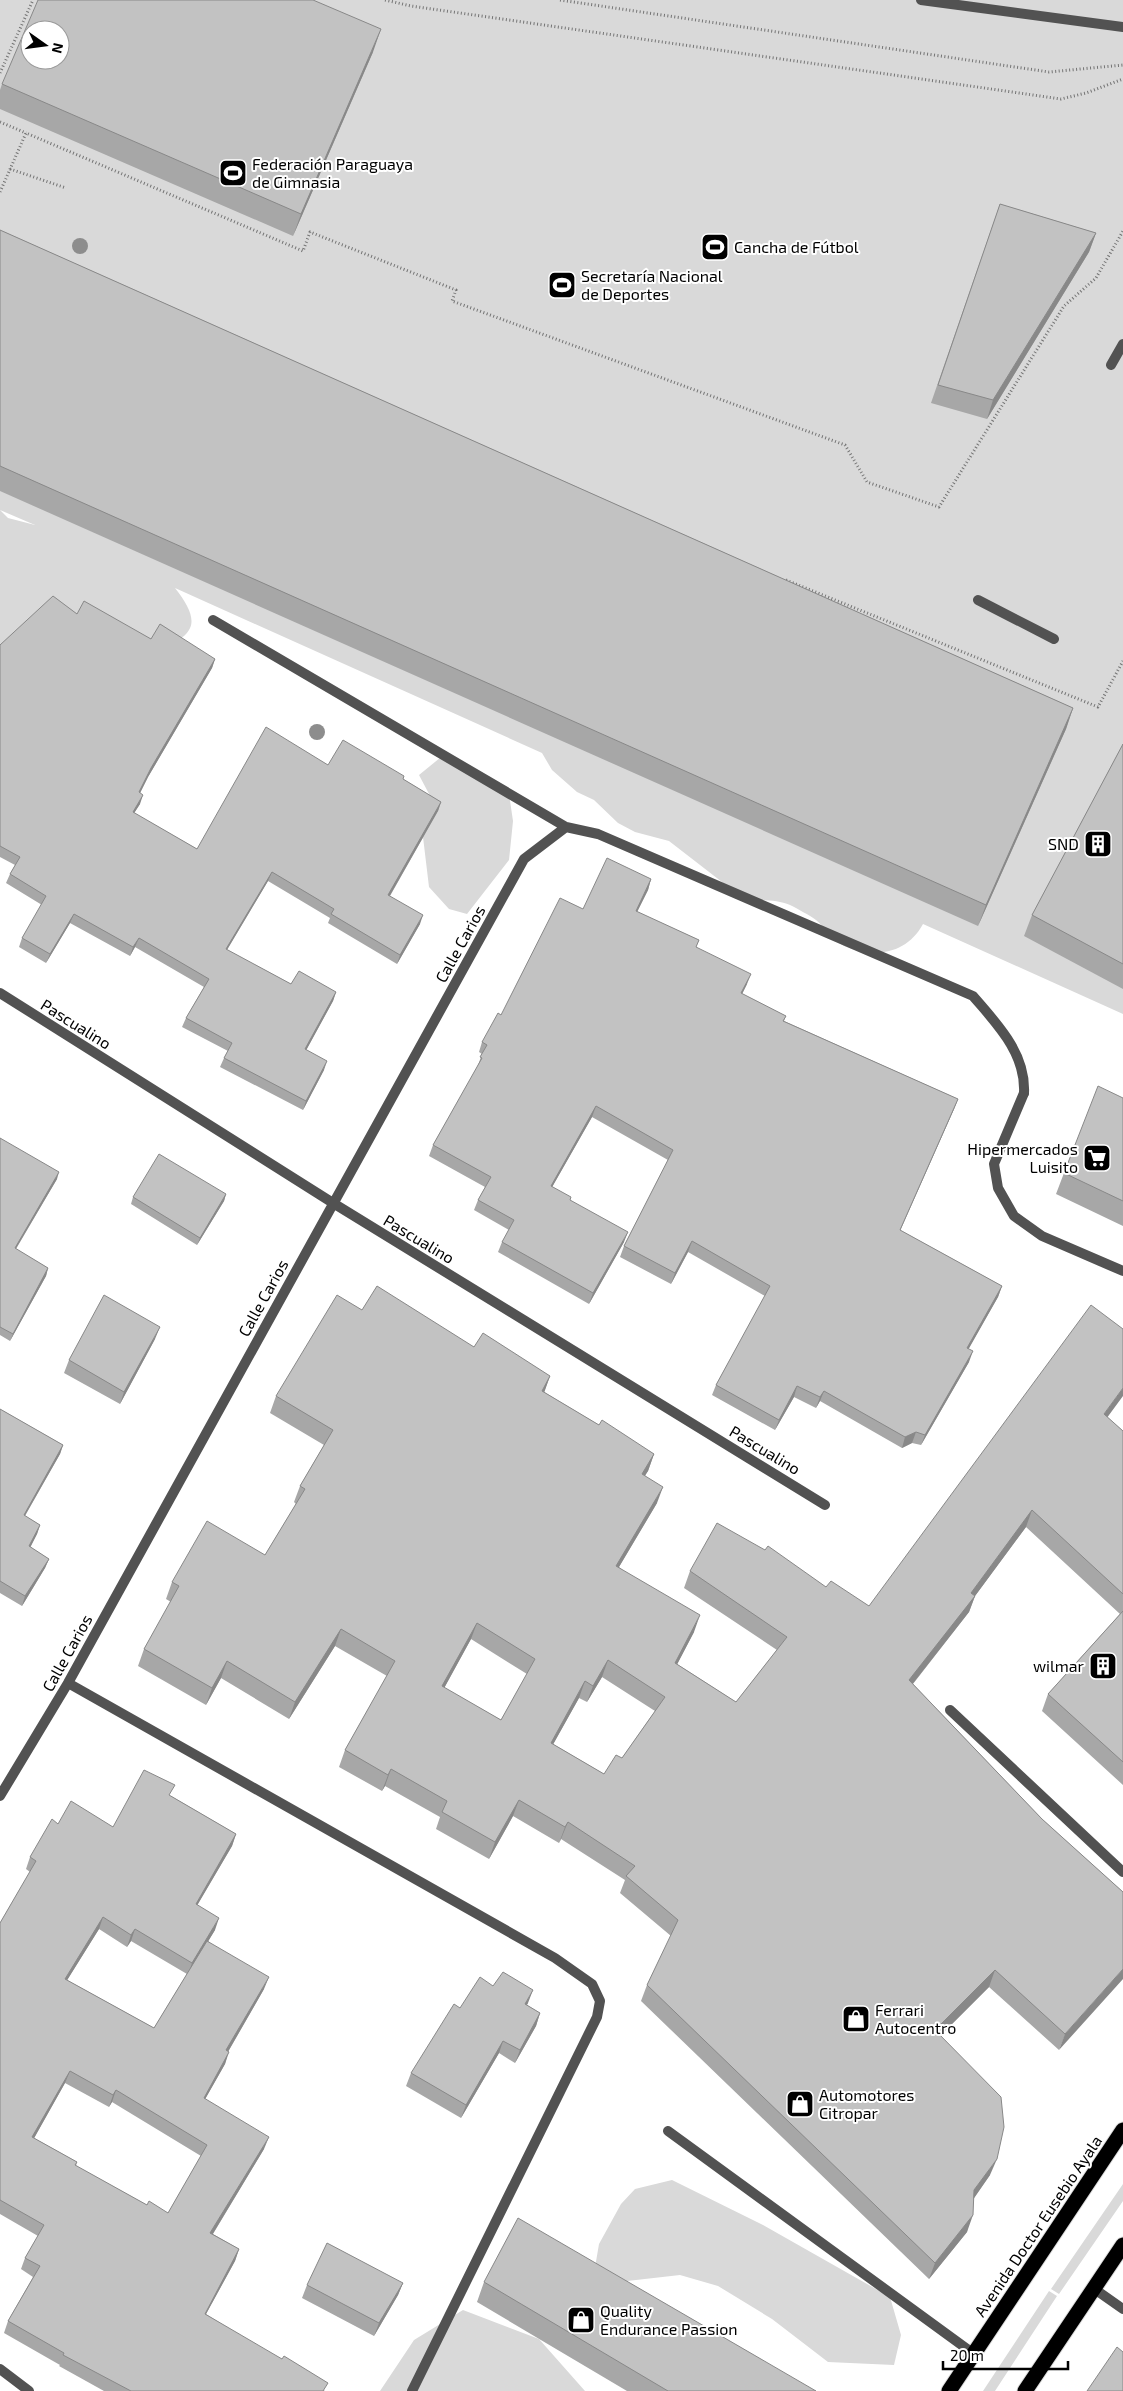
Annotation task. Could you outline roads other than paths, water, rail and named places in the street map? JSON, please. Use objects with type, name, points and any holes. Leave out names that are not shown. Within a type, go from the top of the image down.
[{"type":"highway","name":"Avenida Doctor Eusebio Ayala","points":[[949,2391],[1123,2130]]},
{"type":"highway","points":[[1025,2391],[1123,2245]]},
{"type":"street","points":[[921,0],[1123,27]]},
{"type":"street","points":[[1111,365],[1123,344]]},
{"type":"street","points":[[978,600],[1054,640]]},
{"type":"street","points":[[213,620],[566,827],[598,834],[973,996],[1008,1037],[1025,1078],[1024,1093],[994,1164],[998,1188],[1014,1216],[1042,1236],[1123,1271]]},
{"type":"street","name":"Calle Carios","points":[[0,1796],[68,1683],[524,859],[566,827]]},
{"type":"street","name":"Pascualino","points":[[0,993],[332,1203],[825,1504]]},
{"type":"street","points":[[68,1683],[546,1954],[592,1984],[600,2001],[597,2017],[412,2391]]},
{"type":"street","points":[[950,1710],[1123,1872]]},
{"type":"street","points":[[668,2131],[974,2354]]},
{"type":"street","points":[[1093,2288],[1123,2309]]},
{"type":"street","points":[[0,2369],[29,2391]]},
{"type":"place","name":"Federación Paraguaya de Gimnasia","points":[[233,173]]},
{"type":"place","name":"Cancha de Fútbol","points":[[715,247]]},
{"type":"place","name":"Secretaría Nacional de Deportes","points":[[562,285]]},
{"type":"place","name":"SND","points":[[1098,844]]},
{"type":"place","name":"Hipermercados Luisito","points":[[1097,1158]]},
{"type":"place","name":"wilmar","points":[[1103,1666]]},
{"type":"place","name":"Ferrari Autocentro","points":[[856,2019]]},
{"type":"place","name":"Automotores Citropar","points":[[800,2104]]},
{"type":"place","name":"Quality Endurance Passion","points":[[581,2320]]}]
